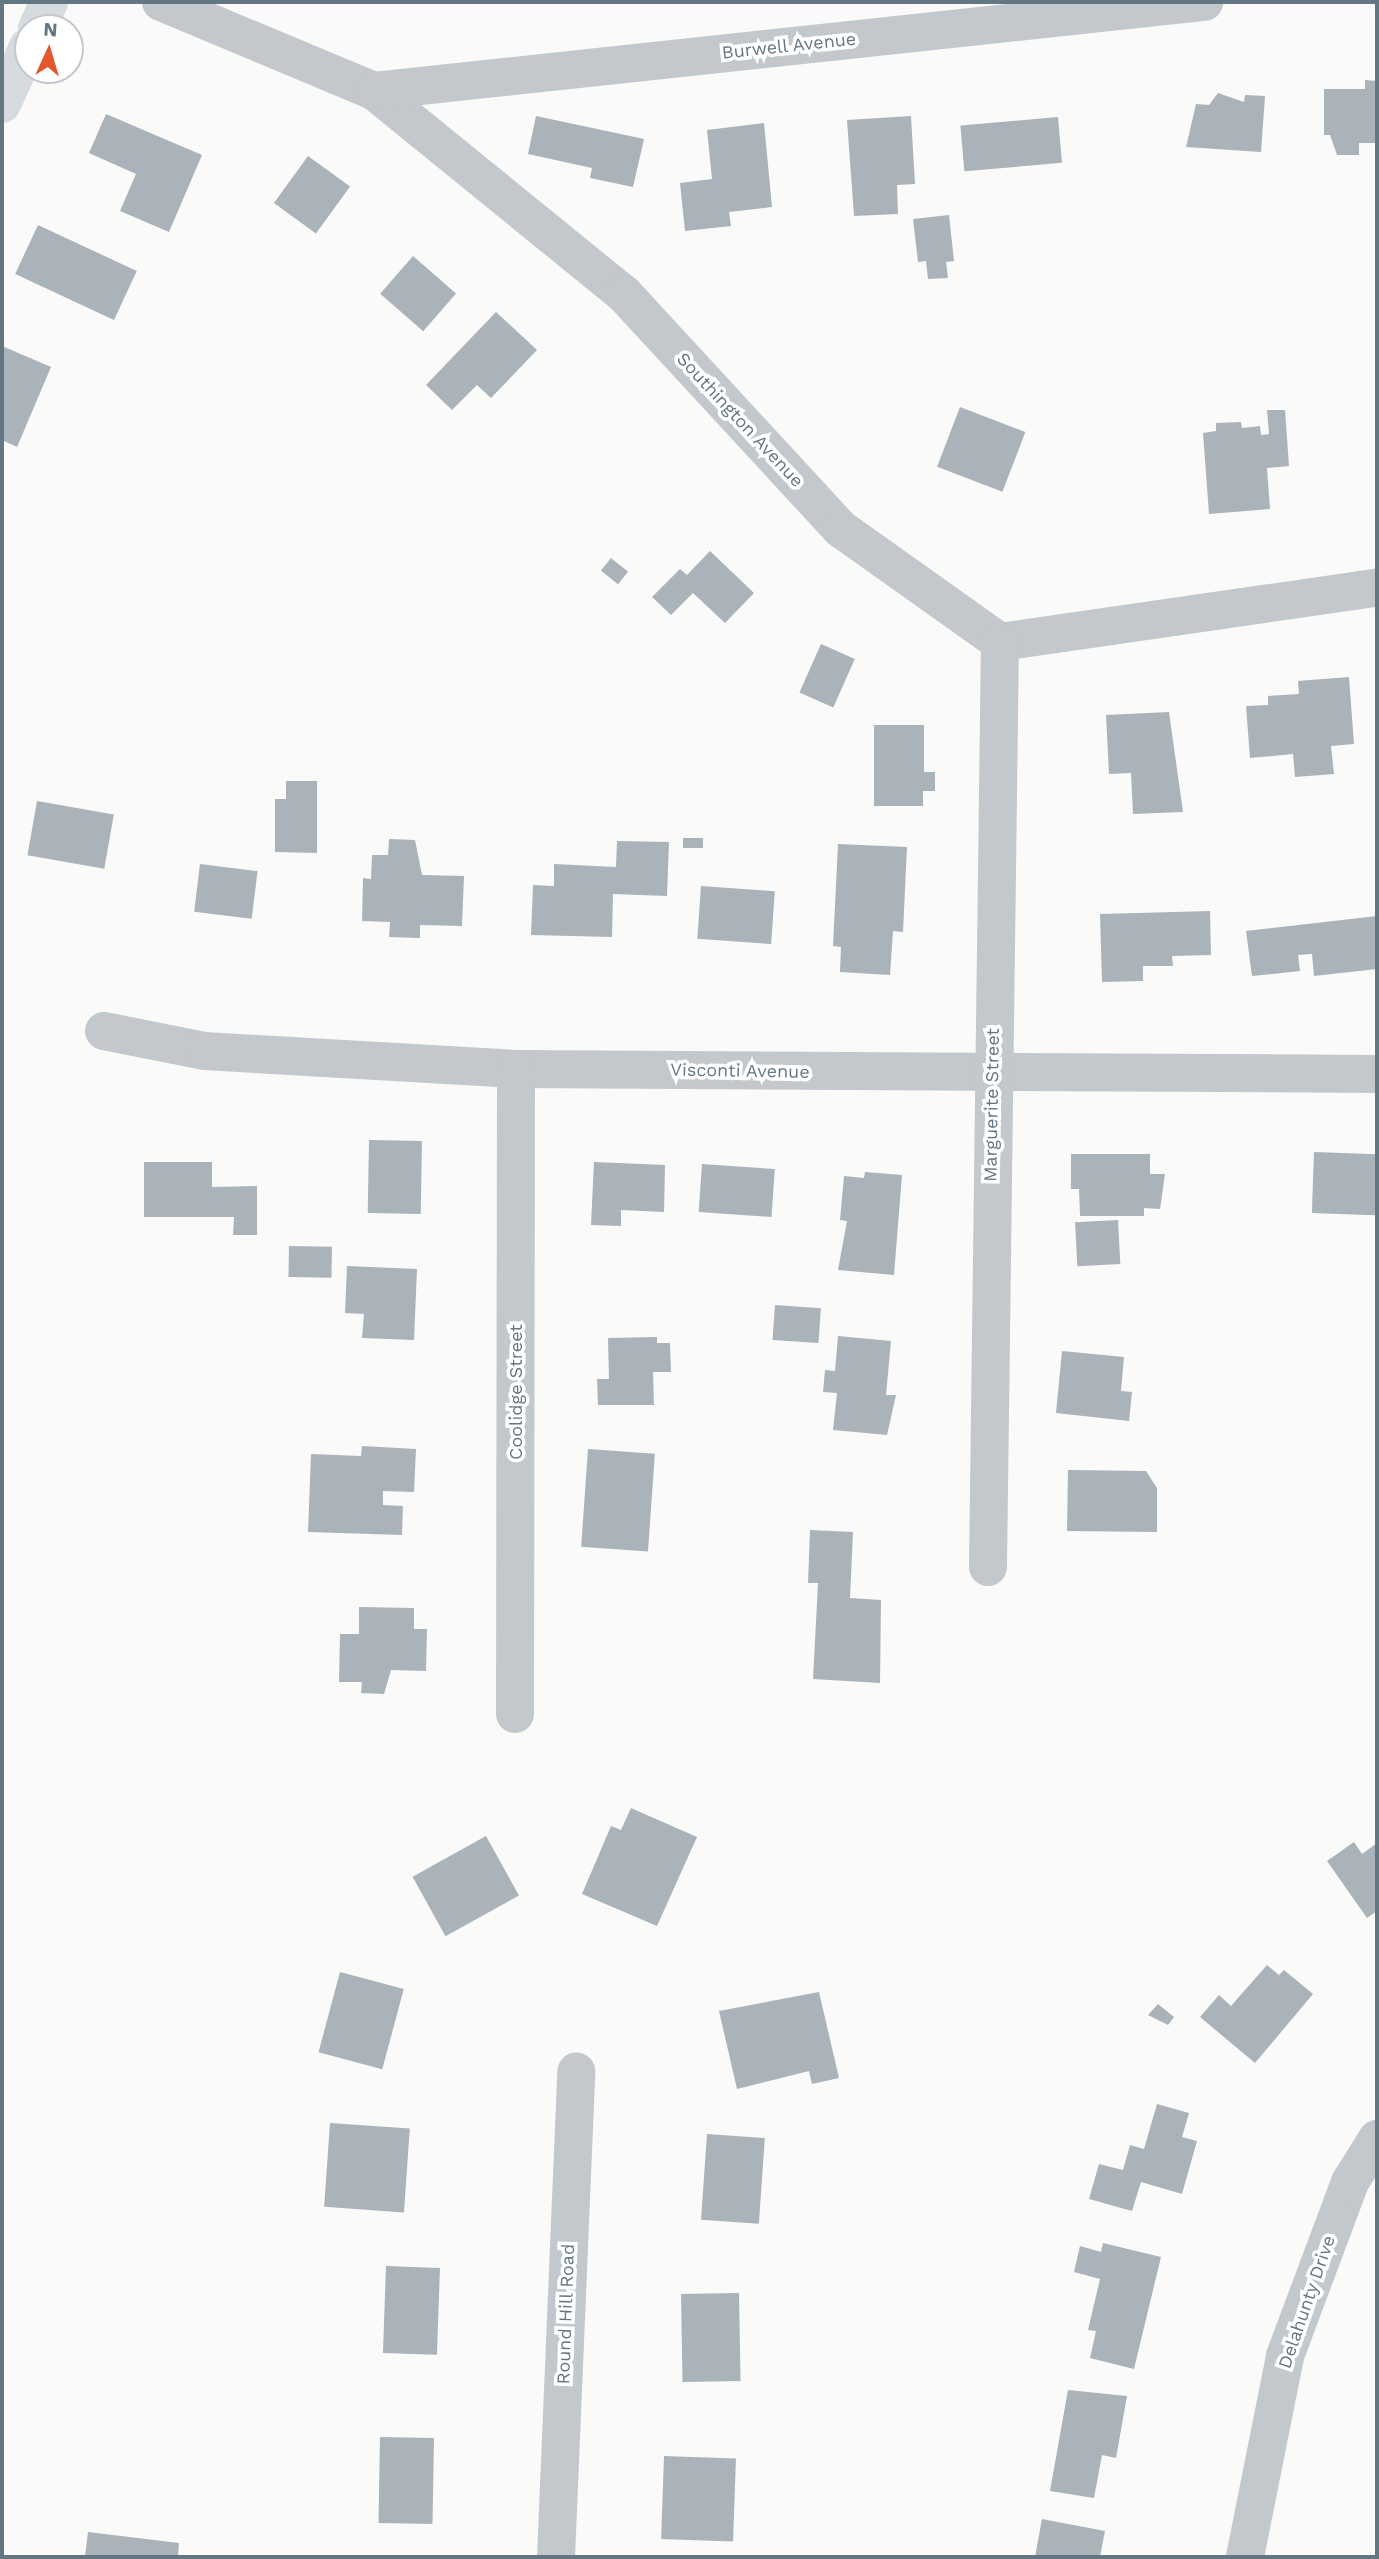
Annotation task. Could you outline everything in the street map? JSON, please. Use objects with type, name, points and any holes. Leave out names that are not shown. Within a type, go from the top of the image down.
[{"type":"main road","points":[[2,104],[14,78]]},
{"type":"street","name":"Southington Avenue","points":[[161,2],[374,91],[622,293],[841,529],[1000,642]]},
{"type":"street","name":"Burwell Avenue","points":[[374,91],[1204,2]]},
{"type":"street","points":[[1000,642],[1377,588]]},
{"type":"street","name":"Marguerite Street","points":[[988,1567],[992,1074],[1000,642]]},
{"type":"street","name":"Visconti Avenue","points":[[104,1031],[204,1051],[516,1069],[992,1074],[1377,1074]]},
{"type":"street","name":"Coolidge Street","points":[[515,1714],[516,1069]]},
{"type":"street","name":"Round Hill Road","points":[[556,2557],[576,2071]]},
{"type":"street","name":"Delahunty Drive","points":[[1245,2557],[1284,2356],[1350,2182],[1377,2139]]},
{"type":"building","points":[[1365,80],[1377,81],[1377,143],[1359,143],[1359,155],[1337,155],[1330,135],[1324,135],[1324,89],[1365,89]]},
{"type":"building","points":[[1218,93],[1244,102],[1245,95],[1265,96],[1261,152],[1186,147],[1196,104],[1209,105]]},
{"type":"building","points":[[106,114],[202,155],[169,232],[120,211],[136,174],[89,153]]},
{"type":"building","points":[[536,116],[644,139],[633,187],[590,178],[592,168],[528,154]]},
{"type":"building","points":[[911,116],[915,184],[897,185],[898,214],[854,216],[847,120]]},
{"type":"building","points":[[1058,117],[1062,163],[964,171],[960,126]]},
{"type":"building","points":[[764,123],[772,207],[729,212],[731,226],[685,231],[680,183],[712,179],[707,130]]},
{"type":"building","points":[[308,156],[350,187],[316,233],[274,203]]},
{"type":"building","points":[[949,215],[954,261],[946,262],[948,278],[928,279],[926,261],[918,262],[913,219]]},
{"type":"building","points":[[38,225],[137,271],[114,320],[15,274]]},
{"type":"building","points":[[413,256],[456,293],[423,331],[380,294]]},
{"type":"building","points":[[496,312],[537,350],[491,398],[477,385],[452,410],[426,385]]},
{"type":"building","points":[[2,346],[51,367],[17,447],[2,440]]},
{"type":"building","points":[[960,407],[1025,432],[1002,492],[937,467]]},
{"type":"building","points":[[1267,410],[1285,410],[1289,466],[1267,468],[1270,509],[1209,514],[1203,433],[1216,431],[1216,423],[1241,422],[1242,428],[1260,426],[1261,435],[1269,434]]},
{"type":"building","points":[[710,551],[754,593],[725,623],[693,593],[671,615],[652,597],[680,569],[687,575]]},
{"type":"building","points":[[611,558],[628,572],[618,584],[601,570]]},
{"type":"building","points":[[821,644],[855,659],[833,707],[799,692]]},
{"type":"building","points":[[1349,677],[1354,744],[1331,746],[1334,774],[1295,777],[1293,754],[1250,758],[1246,706],[1268,705],[1268,696],[1299,694],[1298,681]]},
{"type":"building","points":[[1169,712],[1183,812],[1133,814],[1131,773],[1109,774],[1106,715]]},
{"type":"building","points":[[874,725],[924,725],[924,772],[935,772],[935,791],[923,791],[923,806],[874,806]]},
{"type":"building","points":[[286,781],[317,781],[317,853],[275,852],[275,799],[286,799]]},
{"type":"building","points":[[37,801],[114,815],[104,869],[27,855]]},
{"type":"building","points":[[683,838],[703,838],[703,848],[683,848]]},
{"type":"building","points":[[389,839],[415,840],[422,875],[464,876],[462,926],[420,925],[420,938],[389,937],[390,922],[362,921],[363,878],[371,879],[372,855],[388,855]]},
{"type":"building","points":[[617,841],[669,842],[667,896],[613,894],[612,937],[531,935],[533,885],[554,886],[554,864],[616,867]]},
{"type":"building","points":[[838,844],[907,847],[903,932],[893,931],[890,975],[840,972],[841,947],[833,946]]},
{"type":"building","points":[[200,864],[258,871],[252,919],[194,912]]},
{"type":"building","points":[[701,886],[775,891],[771,944],[697,939]]},
{"type":"building","points":[[1210,911],[1211,955],[1172,956],[1173,966],[1143,966],[1143,981],[1102,982],[1100,914]]},
{"type":"building","points":[[1377,916],[1377,969],[1314,976],[1312,954],[1298,955],[1300,971],[1252,976],[1246,931]]},
{"type":"building","points":[[369,1140],[422,1141],[421,1214],[368,1213]]},
{"type":"building","points":[[1314,1152],[1377,1154],[1375,1215],[1312,1213]]},
{"type":"building","points":[[1071,1154],[1150,1154],[1150,1174],[1165,1174],[1160,1209],[1144,1208],[1144,1216],[1080,1216],[1079,1189],[1071,1189]]},
{"type":"building","points":[[144,1162],[212,1162],[212,1187],[257,1186],[257,1235],[233,1235],[234,1217],[144,1217]]},
{"type":"building","points":[[594,1162],[665,1165],[664,1212],[621,1210],[621,1226],[591,1225]]},
{"type":"building","points":[[702,1164],[775,1169],[771,1217],[699,1212]]},
{"type":"building","points":[[865,1172],[902,1175],[894,1275],[838,1270],[847,1221],[840,1220],[844,1176],[864,1178]]},
{"type":"building","points":[[1118,1220],[1120,1264],[1077,1266],[1075,1222]]},
{"type":"building","points":[[289,1246],[332,1247],[331,1278],[288,1277]]},
{"type":"building","points":[[347,1266],[417,1269],[414,1340],[362,1338],[364,1314],[345,1313]]},
{"type":"building","points":[[775,1305],[821,1308],[818,1343],[773,1340]]},
{"type":"building","points":[[838,1336],[891,1341],[886,1395],[896,1395],[887,1435],[833,1430],[837,1393],[823,1392],[825,1370],[835,1371]]},
{"type":"building","points":[[657,1337],[657,1343],[670,1343],[671,1372],[653,1372],[654,1405],[598,1405],[597,1379],[609,1379],[608,1338]]},
{"type":"building","points":[[1062,1351],[1124,1357],[1121,1391],[1132,1392],[1129,1421],[1056,1413]]},
{"type":"building","points":[[362,1446],[416,1449],[414,1492],[383,1491],[383,1505],[403,1506],[402,1535],[308,1532],[311,1454],[361,1456]]},
{"type":"building","points":[[588,1449],[655,1454],[648,1551],[581,1547]]},
{"type":"building","points":[[1068,1470],[1146,1471],[1157,1488],[1157,1532],[1067,1531]]},
{"type":"building","points":[[810,1530],[853,1532],[850,1598],[881,1600],[880,1683],[813,1679],[818,1583],[808,1583]]},
{"type":"building","points":[[359,1607],[414,1608],[414,1629],[427,1629],[426,1671],[391,1670],[384,1694],[361,1693],[362,1682],[339,1682],[340,1634],[359,1634]]},
{"type":"building","points":[[631,1808],[697,1837],[657,1926],[582,1894],[611,1826],[621,1830]]},
{"type":"building","points":[[486,1836],[519,1895],[445,1936],[413,1877]]},
{"type":"building","points":[[1354,1842],[1362,1854],[1377,1843],[1377,1911],[1367,1918],[1327,1861]]},
{"type":"building","points":[[1267,1965],[1279,1975],[1284,1970],[1313,1994],[1255,2063],[1200,2017],[1219,1995],[1231,2006]]},
{"type":"building","points":[[340,1972],[404,1989],[382,2069],[319,2052]]},
{"type":"building","points":[[819,1992],[839,2078],[812,2084],[809,2071],[737,2089],[719,2011]]},
{"type":"building","points":[[1158,2004],[1174,2017],[1168,2025],[1148,2015]]},
{"type":"building","points":[[1157,2104],[1189,2113],[1182,2137],[1197,2141],[1182,2194],[1141,2182],[1132,2211],[1089,2199],[1099,2164],[1123,2170],[1130,2145],[1144,2149]]},
{"type":"building","points":[[330,2123],[410,2129],[404,2212],[324,2207]]},
{"type":"building","points":[[707,2134],[765,2138],[759,2224],[701,2220]]},
{"type":"building","points":[[1103,2243],[1161,2257],[1134,2369],[1090,2358],[1096,2331],[1088,2330],[1100,2279],[1074,2272],[1080,2246],[1101,2252]]},
{"type":"building","points":[[386,2266],[440,2268],[437,2355],[383,2353]]},
{"type":"building","points":[[739,2293],[741,2381],[683,2382],[681,2294]]},
{"type":"building","points":[[1068,2390],[1127,2396],[1116,2458],[1102,2455],[1094,2498],[1050,2491]]},
{"type":"building","points":[[380,2437],[434,2438],[432,2524],[378,2523]]},
{"type":"building","points":[[664,2456],[736,2459],[733,2541],[661,2539]]},
{"type":"building","points":[[1042,2519],[1105,2531],[1100,2557],[1035,2557]]},
{"type":"building","points":[[88,2532],[179,2543],[178,2557],[85,2557]]}]
